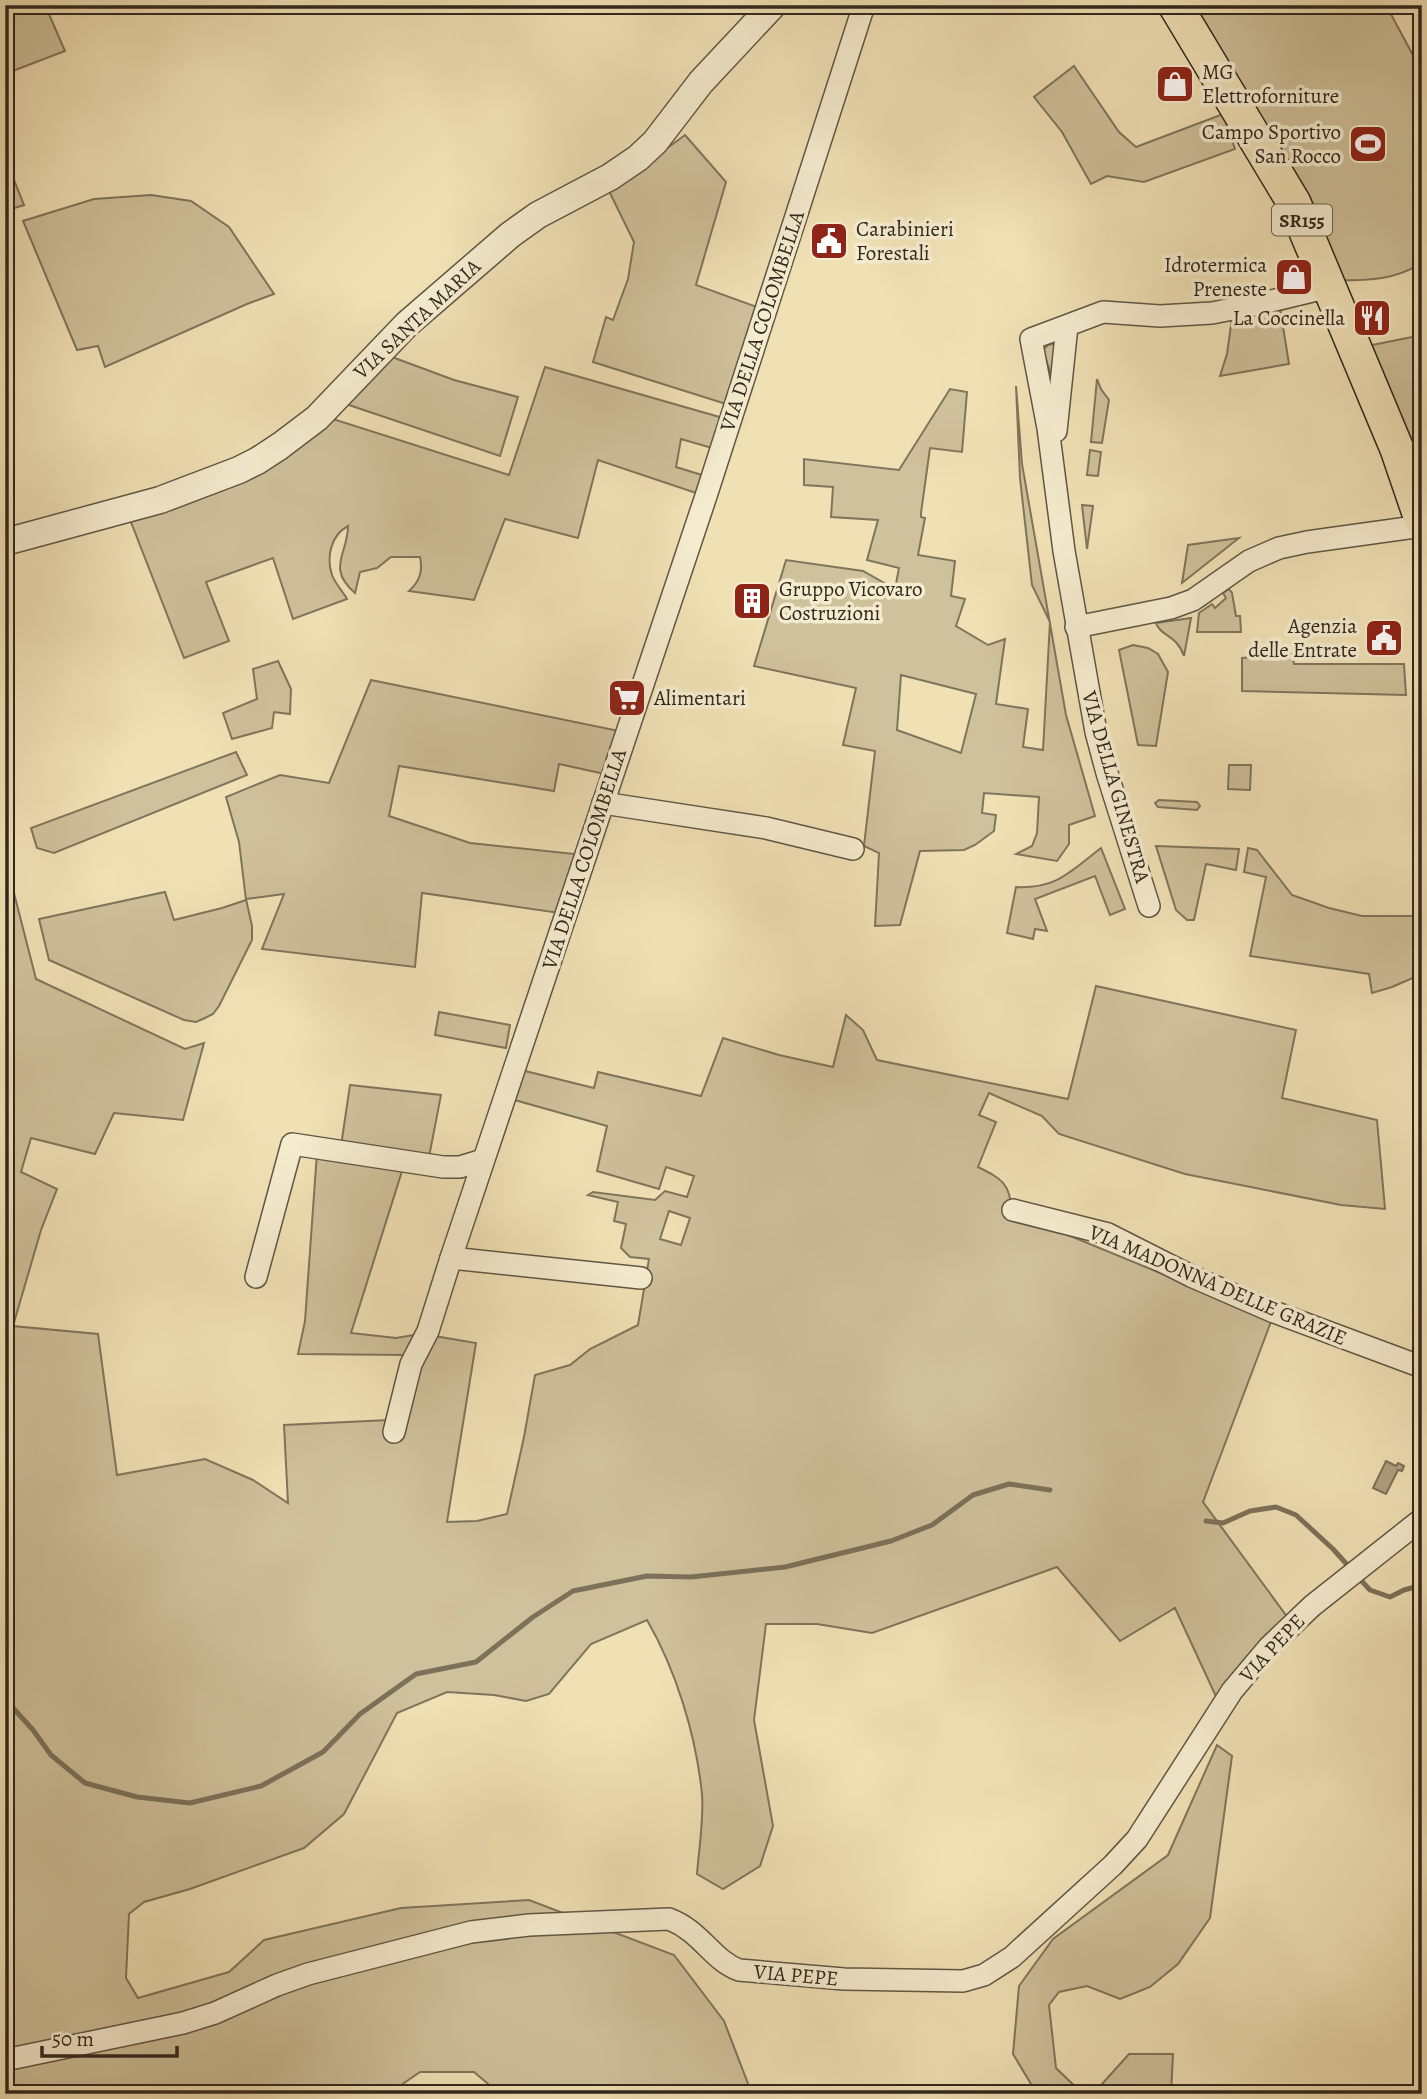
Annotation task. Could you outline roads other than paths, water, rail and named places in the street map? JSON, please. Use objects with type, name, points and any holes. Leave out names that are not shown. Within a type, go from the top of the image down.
[{"type":"main road","name":"SR155","points":[[1175,5],[1290,195],[1400,458],[1422,524]]},
{"type":"street","name":"VIA SANTA MARIA","points":[[5,542],[160,500],[239,470],[280,446],[317,418],[407,324],[510,234],[638,158],[654,142],[706,76],[773,5]]},
{"type":"street","name":"VIA DELLA COLOMBELLA","points":[[394,1433],[411,1364],[428,1331],[706,496],[864,5]]},
{"type":"street","name":"VIA DELLA GINESTRA","points":[[1149,906],[1096,732],[1076,627],[1053,458],[1031,339],[1103,312],[1160,316],[1212,313],[1329,287]]},
{"type":"street","name":"VIA DELLA GINESTRA","points":[[1053,458],[1067,326]]},
{"type":"street","points":[[1076,627],[1171,608],[1193,600],[1249,561],[1279,548],[1422,524]]},
{"type":"street","points":[[603,803],[757,826],[853,849]]},
{"type":"street","points":[[256,1277],[292,1144],[443,1167],[460,1167],[484,1160]]},
{"type":"street","name":"VIA MADONNA DELLE GRAZIE","points":[[1013,1210],[1108,1234],[1191,1276],[1274,1312],[1422,1367]]},
{"type":"street","points":[[451,1258],[641,1278]]},
{"type":"street","name":"VIA PEPE","points":[[5,2060],[173,2026],[308,1974],[450,1937],[521,1926],[669,1919],[691,1930],[726,1964],[739,1970],[844,1979],[956,1981],[977,1978],[1012,1957],[1129,1849],[1151,1820],[1221,1708],[1283,1633],[1354,1572],[1422,1519]]},
{"type":"waterway","points":[[5,1699],[51,1755],[85,1783],[137,1797],[190,1803],[261,1786],[323,1752],[360,1714],[416,1674],[476,1662],[533,1617],[573,1591],[647,1576],[691,1577],[785,1567],[891,1541],[932,1525],[973,1495],[1009,1484],[1050,1490]]},
{"type":"waterway","points":[[1206,1521],[1223,1523],[1250,1511],[1276,1507],[1296,1515],[1351,1569]]},
{"type":"waterway","points":[[1357,1576],[1370,1590],[1390,1597],[1422,1585]]},
{"type":"place","name":"MG Elettroforniture","points":[[1175,84]]},
{"type":"place","name":"Campo Sportivo San Rocco","points":[[1368,144]]},
{"type":"place","name":"Carabinieri Forestali","points":[[829,241]]},
{"type":"place","name":"Idrotermica Preneste","points":[[1294,277]]},
{"type":"place","name":"La Coccinella","points":[[1372,318]]},
{"type":"place","name":"Gruppo Vicovaro Costruzioni","points":[[752,601]]},
{"type":"place","name":"Agenzia delle Entrate","points":[[1384,638]]},
{"type":"place","name":"Alimentari","points":[[627,698]]}]
